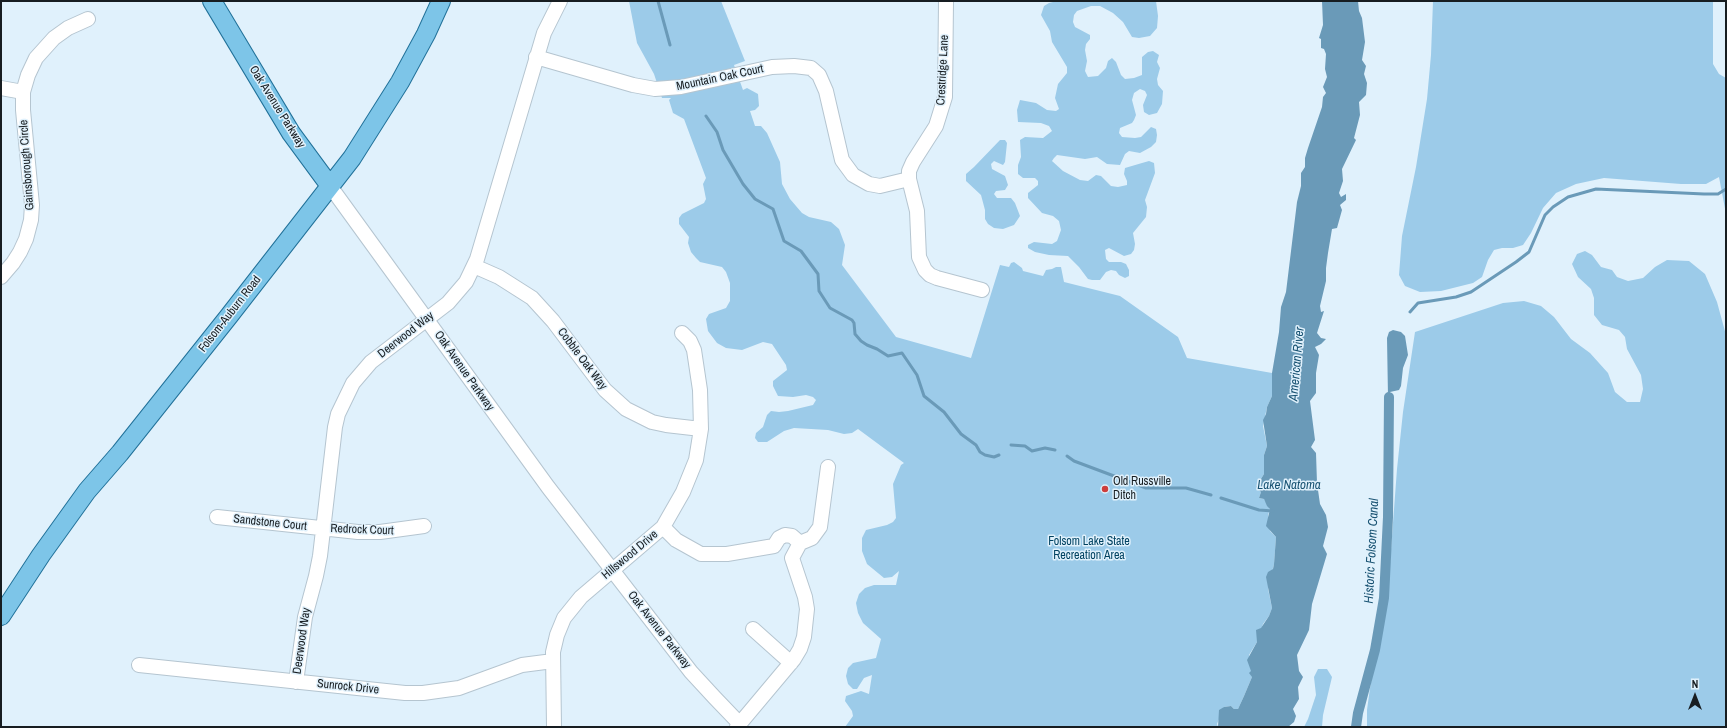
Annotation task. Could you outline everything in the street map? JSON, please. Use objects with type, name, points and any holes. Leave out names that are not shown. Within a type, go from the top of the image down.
[{"type":"main road","name":"Oak Avenue Parkway","points":[[212,1],[291,132],[330,186]]},
{"type":"main road","name":"Folsom-Auburn Road","points":[[1,616],[37,561],[83,496],[120,453],[190,366],[352,158],[400,82],[426,34],[441,1]]},
{"type":"street","name":"Deerwood Way","points":[[296,682],[304,617],[316,576],[335,427],[343,401],[353,383],[371,362],[448,303],[466,282],[474,266],[544,33],[560,1]]},
{"type":"street","name":"Crestridge Lane","points":[[946,1],[943,107],[936,126],[913,162],[909,171],[909,179],[917,211],[919,257],[925,270],[930,275],[937,278],[982,290]]},
{"type":"street","name":"Gainsborough Circle","points":[[1,277],[14,263],[20,252],[26,240],[31,220],[32,205],[22,110],[23,92],[28,75],[41,51],[58,35],[88,19]]},
{"type":"street","name":"Mountain Oak Court","points":[[536,57],[633,85],[660,89],[686,86],[772,67],[794,66],[811,68],[819,75],[823,83],[842,160],[853,175],[869,184],[880,186],[909,179]]},
{"type":"street","points":[[1,88],[23,92]]},
{"type":"street","name":"Oak Avenue Parkway","points":[[330,186],[427,318],[490,409],[539,475],[691,672],[739,725]]},
{"type":"street","name":"Cobble Oak Way","points":[[474,266],[499,277],[532,298],[553,321],[604,390],[626,409],[652,422],[701,429]]},
{"type":"street","name":"Hillswood Drive","points":[[554,727],[553,661],[557,635],[569,611],[581,597],[612,569],[663,527],[690,476],[696,460],[701,429],[700,390],[694,350],[690,341],[682,333]]},
{"type":"street","points":[[739,725],[800,649],[804,637],[807,609],[805,597],[792,558],[800,543],[812,538],[820,527],[828,467]]},
{"type":"street","name":"Sandstone Court","points":[[217,517],[323,528]]},
{"type":"street","name":"Redrock Court","points":[[323,528],[380,532],[424,526]]},
{"type":"street","points":[[663,527],[676,540],[701,554],[727,554],[774,546],[779,538],[785,535],[792,536],[800,543]]},
{"type":"street","points":[[774,546],[777,552],[792,558]]},
{"type":"street","points":[[753,629],[790,663]]},
{"type":"street","name":"Sunrock Drive","points":[[139,666],[405,693],[423,693],[459,688],[522,665],[553,661]]},
{"type":"green space","name":"Folsom Lake State Recreation Area","points":[[629,1],[721,1],[745,61],[734,65],[743,90],[747,88],[758,94],[759,106],[755,110],[750,111],[755,126],[761,126],[767,133],[780,162],[782,184],[790,199],[802,213],[809,217],[831,222],[839,229],[845,245],[842,265],[896,337],[971,358],[1000,265],[1009,267],[1011,263],[1014,262],[1022,268],[1023,271],[1043,276],[1046,270],[1061,267],[1064,282],[1120,296],[1178,337],[1187,358],[1272,373],[1272,396],[1267,407],[1263,426],[1267,446],[1264,455],[1264,474],[1256,487],[1261,492],[1259,498],[1264,499],[1270,509],[1268,515],[1270,531],[1276,537],[1274,564],[1268,589],[1272,608],[1269,616],[1263,624],[1257,642],[1249,655],[1252,677],[1244,696],[1238,709],[1234,709],[1231,706],[1224,707],[1217,724],[1218,727],[845,727],[853,716],[852,711],[845,701],[846,696],[861,691],[869,694],[872,675],[864,678],[857,689],[853,689],[848,684],[846,676],[848,668],[853,663],[876,658],[881,639],[863,623],[858,613],[856,603],[859,594],[865,588],[874,585],[896,585],[899,571],[892,577],[884,578],[867,564],[862,551],[862,538],[866,530],[887,525],[893,522],[896,518],[893,484],[901,465],[904,463],[858,429],[852,433],[844,434],[828,430],[794,428],[784,431],[767,442],[758,442],[755,438],[756,433],[763,427],[767,415],[771,411],[788,411],[813,405],[816,400],[813,397],[806,395],[793,397],[778,396],[773,386],[773,381],[787,370],[786,365],[772,344],[763,342],[742,350],[726,348],[717,343],[708,331],[706,319],[709,314],[726,308],[730,301],[730,283],[726,272],[722,267],[700,262],[696,258],[691,252],[688,243],[689,237],[679,224],[679,218],[682,214],[704,203],[706,199],[703,184],[706,178],[684,119],[673,113],[669,100],[671,98],[662,98],[654,74],[637,43]]},
{"type":"green space","points":[[1057,1],[1156,1],[1158,16],[1157,28],[1150,36],[1139,38],[1132,37],[1123,22],[1113,13],[1100,6],[1091,6],[1077,11],[1074,15],[1073,22],[1075,27],[1090,35],[1090,39],[1086,44],[1085,50],[1087,61],[1085,71],[1088,77],[1098,76],[1106,68],[1108,61],[1112,58],[1116,62],[1121,75],[1125,79],[1134,78],[1142,75],[1142,57],[1148,52],[1153,51],[1159,55],[1157,62],[1160,68],[1157,79],[1158,85],[1163,91],[1162,104],[1157,113],[1149,115],[1144,112],[1143,105],[1147,95],[1145,91],[1140,89],[1134,93],[1132,100],[1136,115],[1132,123],[1120,128],[1119,133],[1122,137],[1141,137],[1151,127],[1156,129],[1156,142],[1151,147],[1140,153],[1129,151],[1125,154],[1120,165],[1107,164],[1097,157],[1085,159],[1057,155],[1052,161],[1063,171],[1080,180],[1088,181],[1096,175],[1101,176],[1111,186],[1118,187],[1127,185],[1124,174],[1125,168],[1149,161],[1154,163],[1155,173],[1145,200],[1147,207],[1146,217],[1133,233],[1135,244],[1134,250],[1131,254],[1124,256],[1109,248],[1105,250],[1106,259],[1109,262],[1121,262],[1126,264],[1129,270],[1129,276],[1125,278],[1119,275],[1116,271],[1111,270],[1106,272],[1100,280],[1088,279],[1068,256],[1049,255],[1035,252],[1028,248],[1028,245],[1034,242],[1052,244],[1057,241],[1061,230],[1059,221],[1053,216],[1042,213],[1028,198],[1028,193],[1038,185],[1038,181],[1035,178],[1023,178],[1018,174],[1018,165],[1021,157],[1020,140],[1025,137],[1043,138],[1052,131],[1049,126],[1041,123],[1018,122],[1017,110],[1020,100],[1036,103],[1047,110],[1056,111],[1059,109],[1055,98],[1058,84],[1067,73],[1067,67],[1052,42],[1050,31],[1041,15],[1044,6]]},
{"type":"green space","points":[[1433,1],[1713,1],[1713,64],[1719,74],[1726,78],[1726,214],[1719,177],[1706,184],[1681,184],[1604,178],[1576,184],[1556,193],[1543,208],[1531,233],[1523,245],[1513,248],[1494,250],[1488,260],[1482,277],[1473,283],[1441,291],[1420,292],[1405,286],[1399,275],[1402,236],[1416,167],[1427,99],[1431,55]]},
{"type":"green space","points":[[1000,140],[1005,140],[1007,143],[1005,162],[1003,165],[994,161],[991,164],[992,169],[1005,176],[1008,185],[1005,190],[996,191],[994,194],[997,198],[1011,198],[1015,203],[1020,216],[1014,225],[1003,229],[994,228],[988,224],[985,219],[985,210],[981,195],[966,181],[966,174]]},
{"type":"green space","points":[[1585,251],[1592,255],[1601,267],[1612,270],[1617,277],[1628,281],[1643,278],[1655,267],[1667,260],[1689,261],[1705,274],[1717,302],[1726,335],[1726,727],[1367,727],[1367,710],[1370,688],[1388,590],[1397,469],[1403,412],[1415,332],[1503,303],[1524,301],[1541,306],[1554,317],[1571,339],[1590,353],[1608,373],[1615,392],[1627,402],[1640,402],[1643,389],[1641,375],[1627,349],[1625,337],[1619,330],[1602,325],[1594,315],[1594,298],[1591,289],[1578,277],[1572,264],[1577,254]]},
{"type":"green space","points":[[1318,669],[1327,669],[1332,677],[1323,715],[1322,727],[1304,727],[1316,695],[1314,677]]},
{"type":"water","name":"Lake Natoma","points":[[1322,1],[1358,1],[1365,42],[1362,60],[1366,66],[1364,74],[1367,83],[1366,95],[1359,102],[1360,115],[1354,138],[1356,140],[1342,169],[1343,181],[1339,193],[1341,197],[1346,194],[1346,200],[1340,205],[1342,210],[1337,228],[1332,229],[1326,268],[1326,281],[1320,306],[1321,312],[1324,311],[1317,333],[1321,338],[1326,339],[1315,347],[1319,355],[1316,373],[1316,393],[1310,401],[1315,440],[1311,447],[1316,453],[1317,483],[1320,504],[1326,515],[1328,527],[1323,546],[1327,554],[1312,604],[1309,630],[1297,655],[1299,671],[1303,677],[1298,687],[1299,699],[1293,709],[1296,716],[1294,722],[1288,727],[1218,727],[1219,710],[1224,707],[1231,706],[1234,709],[1238,709],[1244,696],[1252,677],[1249,673],[1251,671],[1247,660],[1257,642],[1256,630],[1261,628],[1269,616],[1272,608],[1266,577],[1268,572],[1273,569],[1276,537],[1266,526],[1270,509],[1264,499],[1259,498],[1261,492],[1256,487],[1264,474],[1264,455],[1267,446],[1263,420],[1272,396],[1272,373],[1279,332],[1281,307],[1286,292],[1297,202],[1301,186],[1301,173],[1305,167],[1305,158],[1322,107],[1323,97],[1326,93],[1323,87],[1327,77],[1325,69],[1326,54],[1324,49],[1321,48],[1321,39],[1319,38],[1323,25]]},
{"type":"water","points":[[1393,330],[1401,332],[1405,336],[1408,355],[1403,368],[1401,386],[1399,390],[1390,392],[1390,397],[1388,397],[1387,338],[1389,332]]},
{"type":"waterway","points":[[658,1],[670,45]]},
{"type":"waterway","points":[[706,116],[717,132],[723,150],[743,184],[755,199],[773,209],[784,241],[801,251],[818,274],[819,291],[830,308],[852,320],[854,323],[855,334],[867,345],[888,356],[902,353],[917,375],[924,396],[944,412],[961,434],[976,445],[980,452],[994,457],[999,455]]},
{"type":"waterway","points":[[1410,312],[1418,303],[1456,297],[1471,292],[1516,262],[1529,252],[1545,215],[1553,207],[1568,197],[1596,189],[1704,194],[1718,194],[1726,189]]},
{"type":"waterway","name":"Historic Folsom Canal","points":[[1356,727],[1358,713],[1375,650],[1384,598],[1388,517],[1389,397]]},
{"type":"waterway","points":[[1011,445],[1025,446],[1032,451],[1045,448],[1055,450]]},
{"type":"waterway","points":[[1067,456],[1074,461],[1146,488],[1186,488],[1211,495]]},
{"type":"waterway","points":[[1221,498],[1259,510],[1273,511]]},
{"type":"place","name":"Old Russville Ditch","points":[[1105,489]]},
{"type":"water label","name":"American River","points":[[1297,364]]}]
